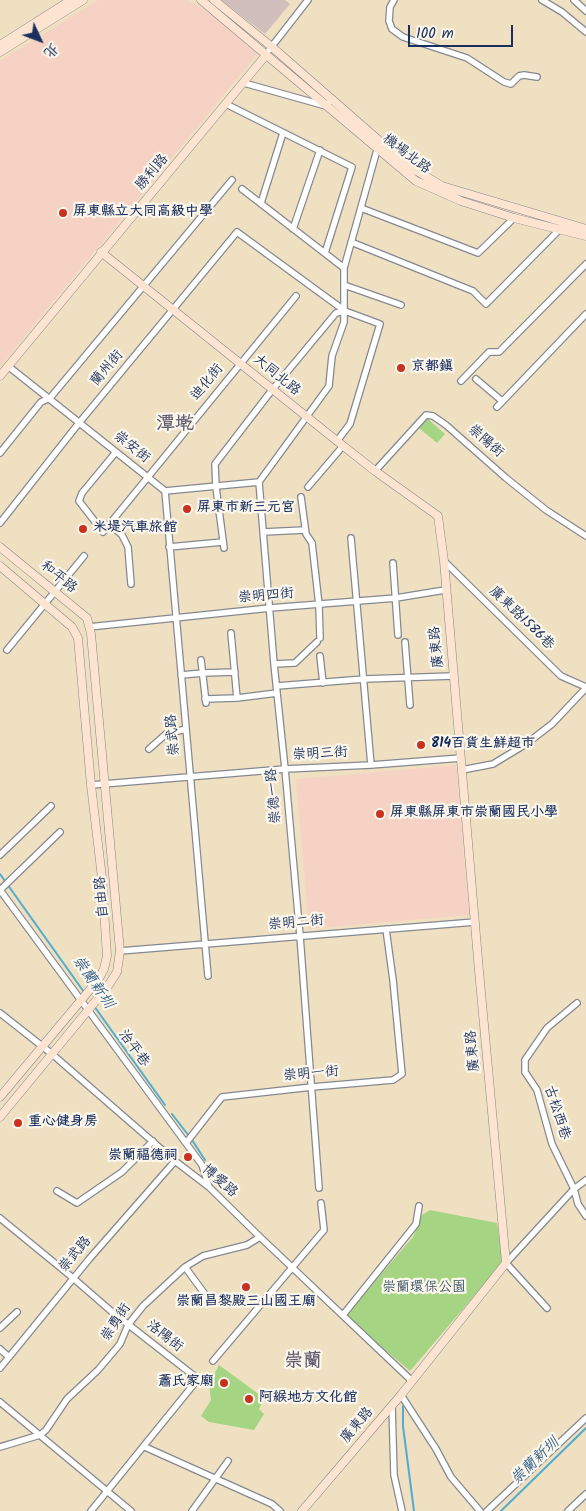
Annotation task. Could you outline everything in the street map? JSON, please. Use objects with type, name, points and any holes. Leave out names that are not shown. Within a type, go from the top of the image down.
[{"type":"street","points":[[0,45],[71,0]]},
{"type":"street","points":[[0,52],[83,0]]},
{"type":"street","name":"機場北路","points":[[201,0],[266,54],[407,165],[442,186],[586,229]]},
{"type":"street","name":"機場北路","points":[[214,0],[272,47],[377,150],[416,181],[461,201],[514,218],[586,236]]},
{"type":"street","points":[[266,54],[308,0]]},
{"type":"street","points":[[394,0],[390,7],[389,21],[392,30],[403,37],[467,58],[504,82],[511,84],[519,76],[524,75],[537,77]]},
{"type":"street","points":[[542,0],[562,12],[586,32]]},
{"type":"street","points":[[574,0],[586,11]]},
{"type":"street","name":"勝利路","points":[[0,376],[101,252],[244,83],[266,54]]},
{"type":"street","points":[[244,83],[329,102]]},
{"type":"street","points":[[226,104],[352,167],[325,253]]},
{"type":"street","points":[[261,203],[283,133]]},
{"type":"street","points":[[294,229],[320,150]]},
{"type":"street","points":[[165,491],[216,488],[259,482],[329,386],[332,356],[344,322],[344,268],[377,150]]},
{"type":"street","points":[[0,453],[41,402],[50,398],[232,180]]},
{"type":"street","points":[[242,189],[344,268]]},
{"type":"street","points":[[361,208],[478,253],[514,218]]},
{"type":"street","points":[[351,242],[473,291],[486,304],[560,228]]},
{"type":"street","name":"蘭州街","points":[[0,523],[79,423],[237,232],[345,311]]},
{"type":"street","name":"大同北路","points":[[101,252],[375,471],[438,516]]},
{"type":"street","points":[[461,381],[489,352],[499,352],[586,264]]},
{"type":"street","points":[[344,285],[401,305]]},
{"type":"street","name":"迪化街","points":[[116,452],[82,493],[78,501],[103,532],[296,296]]},
{"type":"street","points":[[169,547],[223,545],[215,464],[272,390],[336,313],[345,311],[380,324],[350,424],[340,443],[308,487]]},
{"type":"street","points":[[498,407],[586,314]]},
{"type":"street","name":"崇安街","points":[[8,366],[165,491]]},
{"type":"street","points":[[476,379],[502,401]]},
{"type":"street","name":"崇陽街","points":[[375,471],[426,415],[433,416],[546,510],[586,536]]},
{"type":"street","name":"崇德一路","points":[[259,482],[300,936],[319,1188]]},
{"type":"street","name":"崇武路","points":[[165,491],[208,976]]},
{"type":"street","points":[[274,664],[295,663],[319,640],[319,605],[312,543],[305,530],[301,497]]},
{"type":"street","name":"廣東路","points":[[302,1511],[392,1406],[506,1263],[445,590],[444,561],[438,516]]},
{"type":"street","points":[[110,524],[122,535],[128,547],[131,584]]},
{"type":"street","points":[[263,532],[305,530]]},
{"type":"street","points":[[351,538],[371,765]]},
{"type":"street","name":"和平路","points":[[0,547],[87,618],[90,630]]},
{"type":"street","points":[[7,650],[84,556]]},
{"type":"street","name":"廣東路1586巷","points":[[444,561],[561,676],[586,687]]},
{"type":"street","points":[[393,563],[398,634]]},
{"type":"street","name":"和平路","points":[[0,566],[72,627],[78,638]]},
{"type":"street","name":"崇明四街","points":[[90,630],[175,618],[270,608],[396,598],[445,590]]},
{"type":"street","name":"自由路","points":[[0,1117],[92,1006],[117,972],[120,951],[90,630]]},
{"type":"street","points":[[231,633],[237,698]]},
{"type":"street","name":"自由路","points":[[0,1097],[104,969],[107,956],[102,878],[91,785],[78,638]]},
{"type":"street","points":[[405,642],[410,705]]},
{"type":"street","points":[[320,656],[323,683]]},
{"type":"street","points":[[201,660],[205,701],[277,693]]},
{"type":"street","points":[[181,676],[235,672]]},
{"type":"street","points":[[277,686],[364,679],[453,676]]},
{"type":"street","points":[[462,770],[494,764],[526,744],[552,724],[586,687]]},
{"type":"street","points":[[149,749],[166,734],[186,729]]},
{"type":"street","name":"崇明三街","points":[[91,785],[285,769],[461,758]]},
{"type":"street","points":[[0,855],[51,806]]},
{"type":"street","points":[[1,888],[60,832]]},
{"type":"street","name":"治平巷","points":[[1,888],[29,929],[92,1006],[202,1165],[210,1187]]},
{"type":"street","name":"崇明二街","points":[[120,951],[475,922]]},
{"type":"street","name":"崇明一街","points":[[187,1142],[222,1097],[393,1080],[402,1074],[386,929]]},
{"type":"street","name":"古松西巷","points":[[577,1003],[547,1028],[525,1060],[526,1072],[537,1090],[552,1144],[574,1189],[578,1204],[586,1216]]},
{"type":"street","name":"博愛路","points":[[0,1013],[52,1054],[176,1161],[210,1187],[412,1381]]},
{"type":"street","points":[[57,1191],[77,1203],[122,1172],[153,1141]]},
{"type":"street","name":"崇武路","points":[[0,1368],[73,1278],[176,1161]]},
{"type":"street","points":[[546,1308],[506,1263],[574,1189],[586,1180]]},
{"type":"street","points":[[213,1361],[324,1230],[321,1203]]},
{"type":"street","points":[[343,1315],[416,1224],[419,1206]]},
{"type":"street","name":"洛陽街","points":[[0,1218],[128,1325],[198,1380],[145,1447]]},
{"type":"street","name":"崇勇街","points":[[40,1435],[50,1425],[67,1399],[98,1370],[120,1344],[128,1325],[143,1306],[185,1267],[203,1256],[247,1245],[260,1237]]},
{"type":"street","points":[[185,1267],[207,1296]]},
{"type":"street","points":[[0,1328],[17,1312]]},
{"type":"street","points":[[0,1349],[9,1357]]},
{"type":"street","points":[[401,1395],[447,1466],[452,1477],[480,1511]]},
{"type":"street","points":[[0,1402],[131,1511]]},
{"type":"street","points":[[392,1406],[394,1475],[402,1511]]},
{"type":"street","points":[[487,1511],[586,1418]]},
{"type":"street","points":[[0,1447],[40,1435]]},
{"type":"street","points":[[91,1511],[145,1447],[272,1504],[280,1511]]},
{"type":"street","points":[[192,1511],[228,1461]]},
{"type":"street","points":[[568,1511],[586,1494]]},
{"type":"shaded area","name":"屏東縣立大同高級中學","points":[[98,0],[188,0],[217,18],[259,52],[0,366],[0,61]]},
{"type":"shaded area","points":[[221,0],[285,0],[290,4],[265,34]]},
{"type":"shaded area","name":"屏東縣屏東市崇蘭國民小學","points":[[456,765],[469,915],[309,929],[296,779]]},
{"type":"green space","points":[[427,418],[445,434],[437,443],[419,428]]},
{"type":"green space","name":"崇蘭環保公園","points":[[430,1210],[497,1223],[503,1262],[410,1371],[345,1316],[413,1237],[422,1215]]},
{"type":"green space","points":[[219,1365],[264,1398],[259,1409],[264,1414],[254,1430],[209,1422],[201,1416],[211,1400],[209,1384]]},
{"type":"waterway","name":"崇蘭新圳","points":[[0,874],[84,992]]},
{"type":"waterway","name":"崇蘭新圳","points":[[94,1006],[165,1105]]},
{"type":"waterway","name":"崇蘭新圳","points":[[172,1114],[189,1136]]},
{"type":"waterway","name":"崇蘭新圳","points":[[192,1140],[205,1160]]},
{"type":"waterway","name":"崇蘭新圳","points":[[403,1406],[403,1426],[414,1511]]},
{"type":"waterway","name":"崇蘭新圳","points":[[501,1511],[586,1428]]},
{"type":"place","name":"屏東縣立大同高級中學","points":[[63,213]]},
{"type":"place","name":"京都鎮","points":[[401,368]]},
{"type":"place","name":"屏東市新三元宮","points":[[187,509]]},
{"type":"place","name":"米堤汽車旅館","points":[[83,529]]},
{"type":"place","name":"814百貨生鮮超市","points":[[421,745]]},
{"type":"place","name":"屏東縣屏東市崇蘭國民小學","points":[[380,814]]},
{"type":"place","name":"重心健身房","points":[[18,1123]]},
{"type":"place","name":"崇蘭福德祠","points":[[188,1157]]},
{"type":"place","name":"崇蘭昌黎殿三山國王廟","points":[[246,1287]]},
{"type":"place","name":"蕭氏家廟","points":[[224,1383]]},
{"type":"place","name":"阿緱地方文化館","points":[[249,1399]]},
{"type":"district","name":"潭墘","points":[[175,426]]},
{"type":"district","name":"崇蘭","points":[[303,1363]]}]
